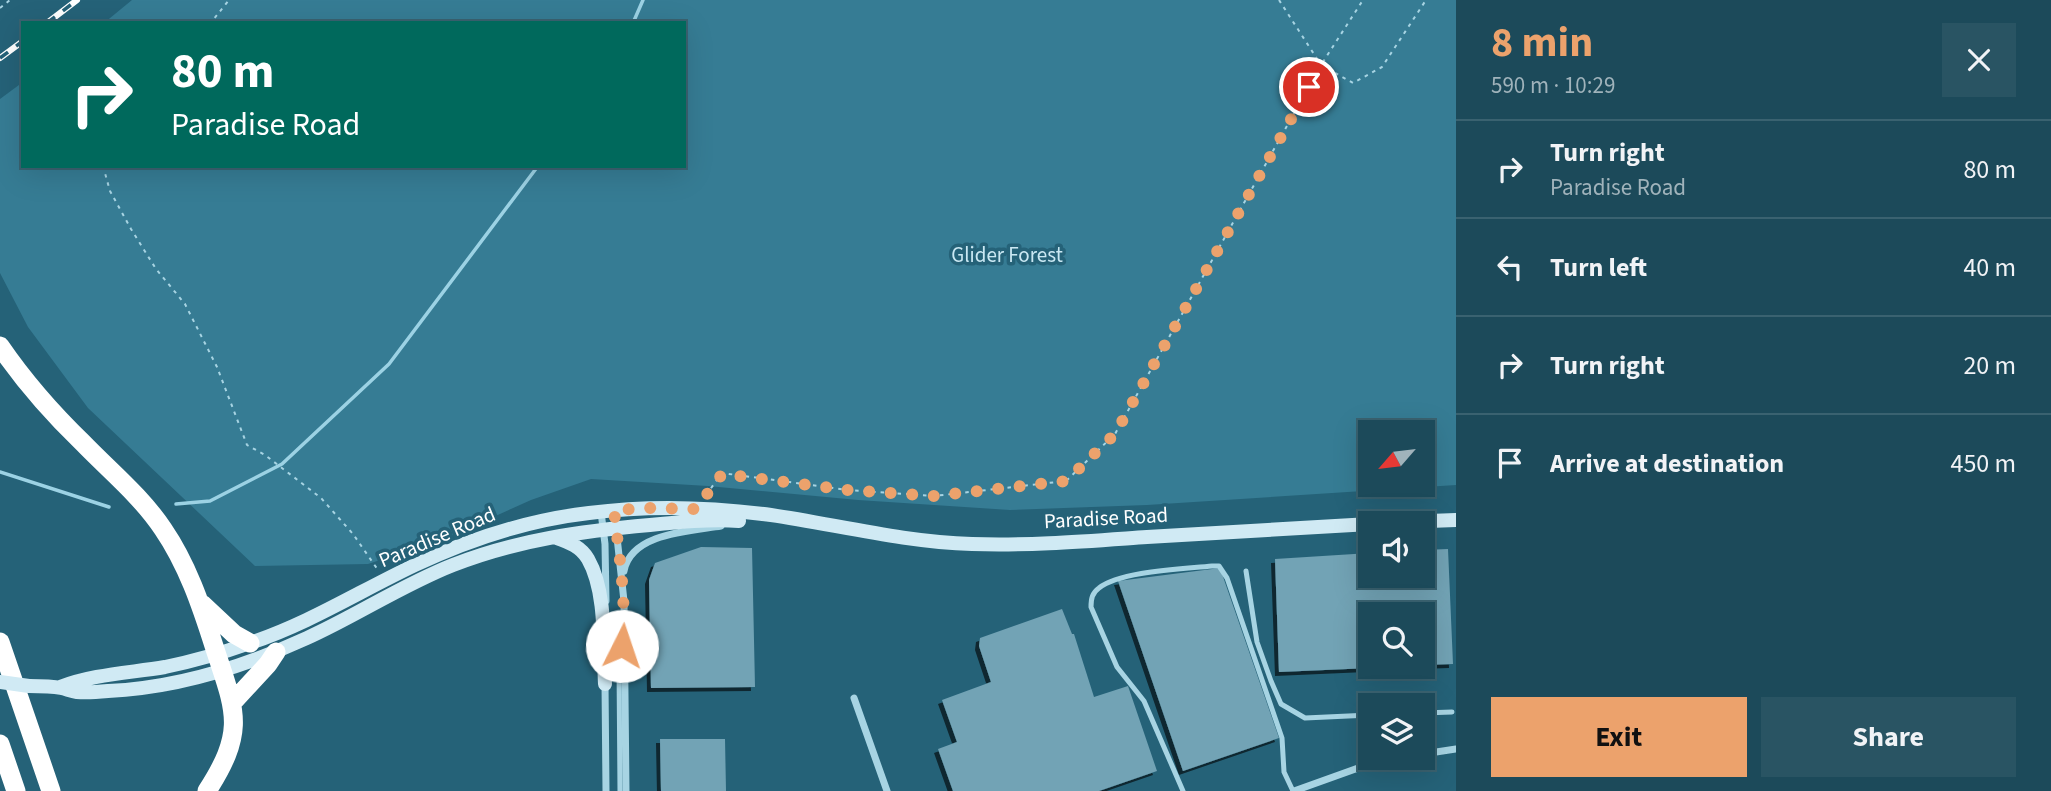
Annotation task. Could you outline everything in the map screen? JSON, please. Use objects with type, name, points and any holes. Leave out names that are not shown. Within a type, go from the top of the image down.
[{"type":"highway","points":[[0,346],[33,389],[139,498],[176,551],[199,601],[232,703],[234,720],[230,747],[220,771],[207,791]]},
{"type":"highway","points":[[199,601],[234,634],[250,643]]},
{"type":"highway","points":[[0,642],[51,791]]},
{"type":"highway","points":[[232,703],[276,652]]},
{"type":"highway","points":[[0,744],[16,791]]},
{"type":"street","name":"Paradise Road","points":[[220,662],[250,643],[294,626],[412,566],[478,538],[532,523],[608,511],[696,509],[769,515],[970,544],[1076,542],[1358,524]]},
{"type":"street","points":[[608,511],[622,580],[626,791]]},
{"type":"street","points":[[606,791],[606,596],[610,529],[608,511]]},
{"type":"street","name":"Paradise Road","points":[[1435,521],[1456,520]]},
{"type":"street","name":"Paradise Road","points":[[0,682],[60,687],[100,675],[220,662],[276,652],[346,619],[430,574],[478,556],[554,537],[610,529],[711,521],[845,528]]},
{"type":"street","points":[[622,580],[625,563],[632,554],[641,546],[660,537],[752,522]]},
{"type":"street","points":[[554,537],[579,548],[588,558],[597,582],[605,684]]},
{"type":"street","points":[[854,698],[887,791]]},
{"type":"street","points":[[1435,752],[1456,749]]},
{"type":"street","points":[[1294,791],[1358,766]]},
{"type":"lane","points":[[1183,791],[1144,701],[1117,667],[1091,607],[1091,599],[1098,588],[1125,577],[1219,566],[1227,578],[1282,738],[1284,772],[1294,791]]},
{"type":"lane","points":[[1246,571],[1256,642],[1282,704],[1305,718],[1358,715]]},
{"type":"lane","points":[[620,791],[619,666],[624,625]]},
{"type":"lane","points":[[1435,713],[1452,712]]},
{"type":"path","points":[[0,8],[10,0]]},
{"type":"path","points":[[211,21],[229,0]]},
{"type":"path","points":[[1279,0],[1321,65],[1353,83],[1381,67],[1426,0]]},
{"type":"path","points":[[696,509],[722,474],[848,490],[934,496],[1066,481],[1115,434],[1321,65],[1363,0]]},
{"type":"path","points":[[104,168],[110,191],[131,229],[156,269],[185,304],[218,367],[247,445],[265,455],[321,498],[353,534],[386,580]]},
{"type":"green space","name":"Glider Forest","points":[[132,0],[1456,0],[1456,485],[1435,486],[1435,420],[1358,420],[1358,491],[1147,505],[1010,510],[591,479],[531,500],[444,539],[368,564],[255,566],[88,408],[28,327],[0,273],[0,99],[21,83],[21,168],[686,168],[686,21],[106,21]]},
{"type":"building","points":[[701,547],[752,548],[755,687],[651,688],[649,580],[655,563]]},
{"type":"building","points":[[1448,549],[1453,664],[1435,665],[1435,602],[1358,602],[1358,669],[1279,672],[1275,559],[1358,554],[1358,588],[1435,588],[1435,550]]},
{"type":"building","points":[[1220,568],[1279,738],[1183,771],[1118,581]]},
{"type":"building","points":[[1062,609],[1074,634],[1094,697],[1128,686],[1157,771],[1099,791],[953,791],[938,749],[957,742],[942,700],[991,682],[979,646],[980,638]]},
{"type":"building","points":[[660,739],[725,739],[726,791],[661,791]]},
{"type":"waterway","points":[[634,21],[643,0]]},
{"type":"waterway","points":[[176,504],[210,501],[282,464],[389,364],[536,168]]},
{"type":"waterway","points":[[0,472],[109,507]]},
{"type":"railway","points":[[50,21],[77,0]]},
{"type":"railway","points":[[0,58],[21,42]]},
{"type":"route","points":[[622,646],[624,601],[614,510],[676,507],[696,509],[722,474],[848,490],[934,496],[1066,481],[1115,434],[1309,87]]}]
